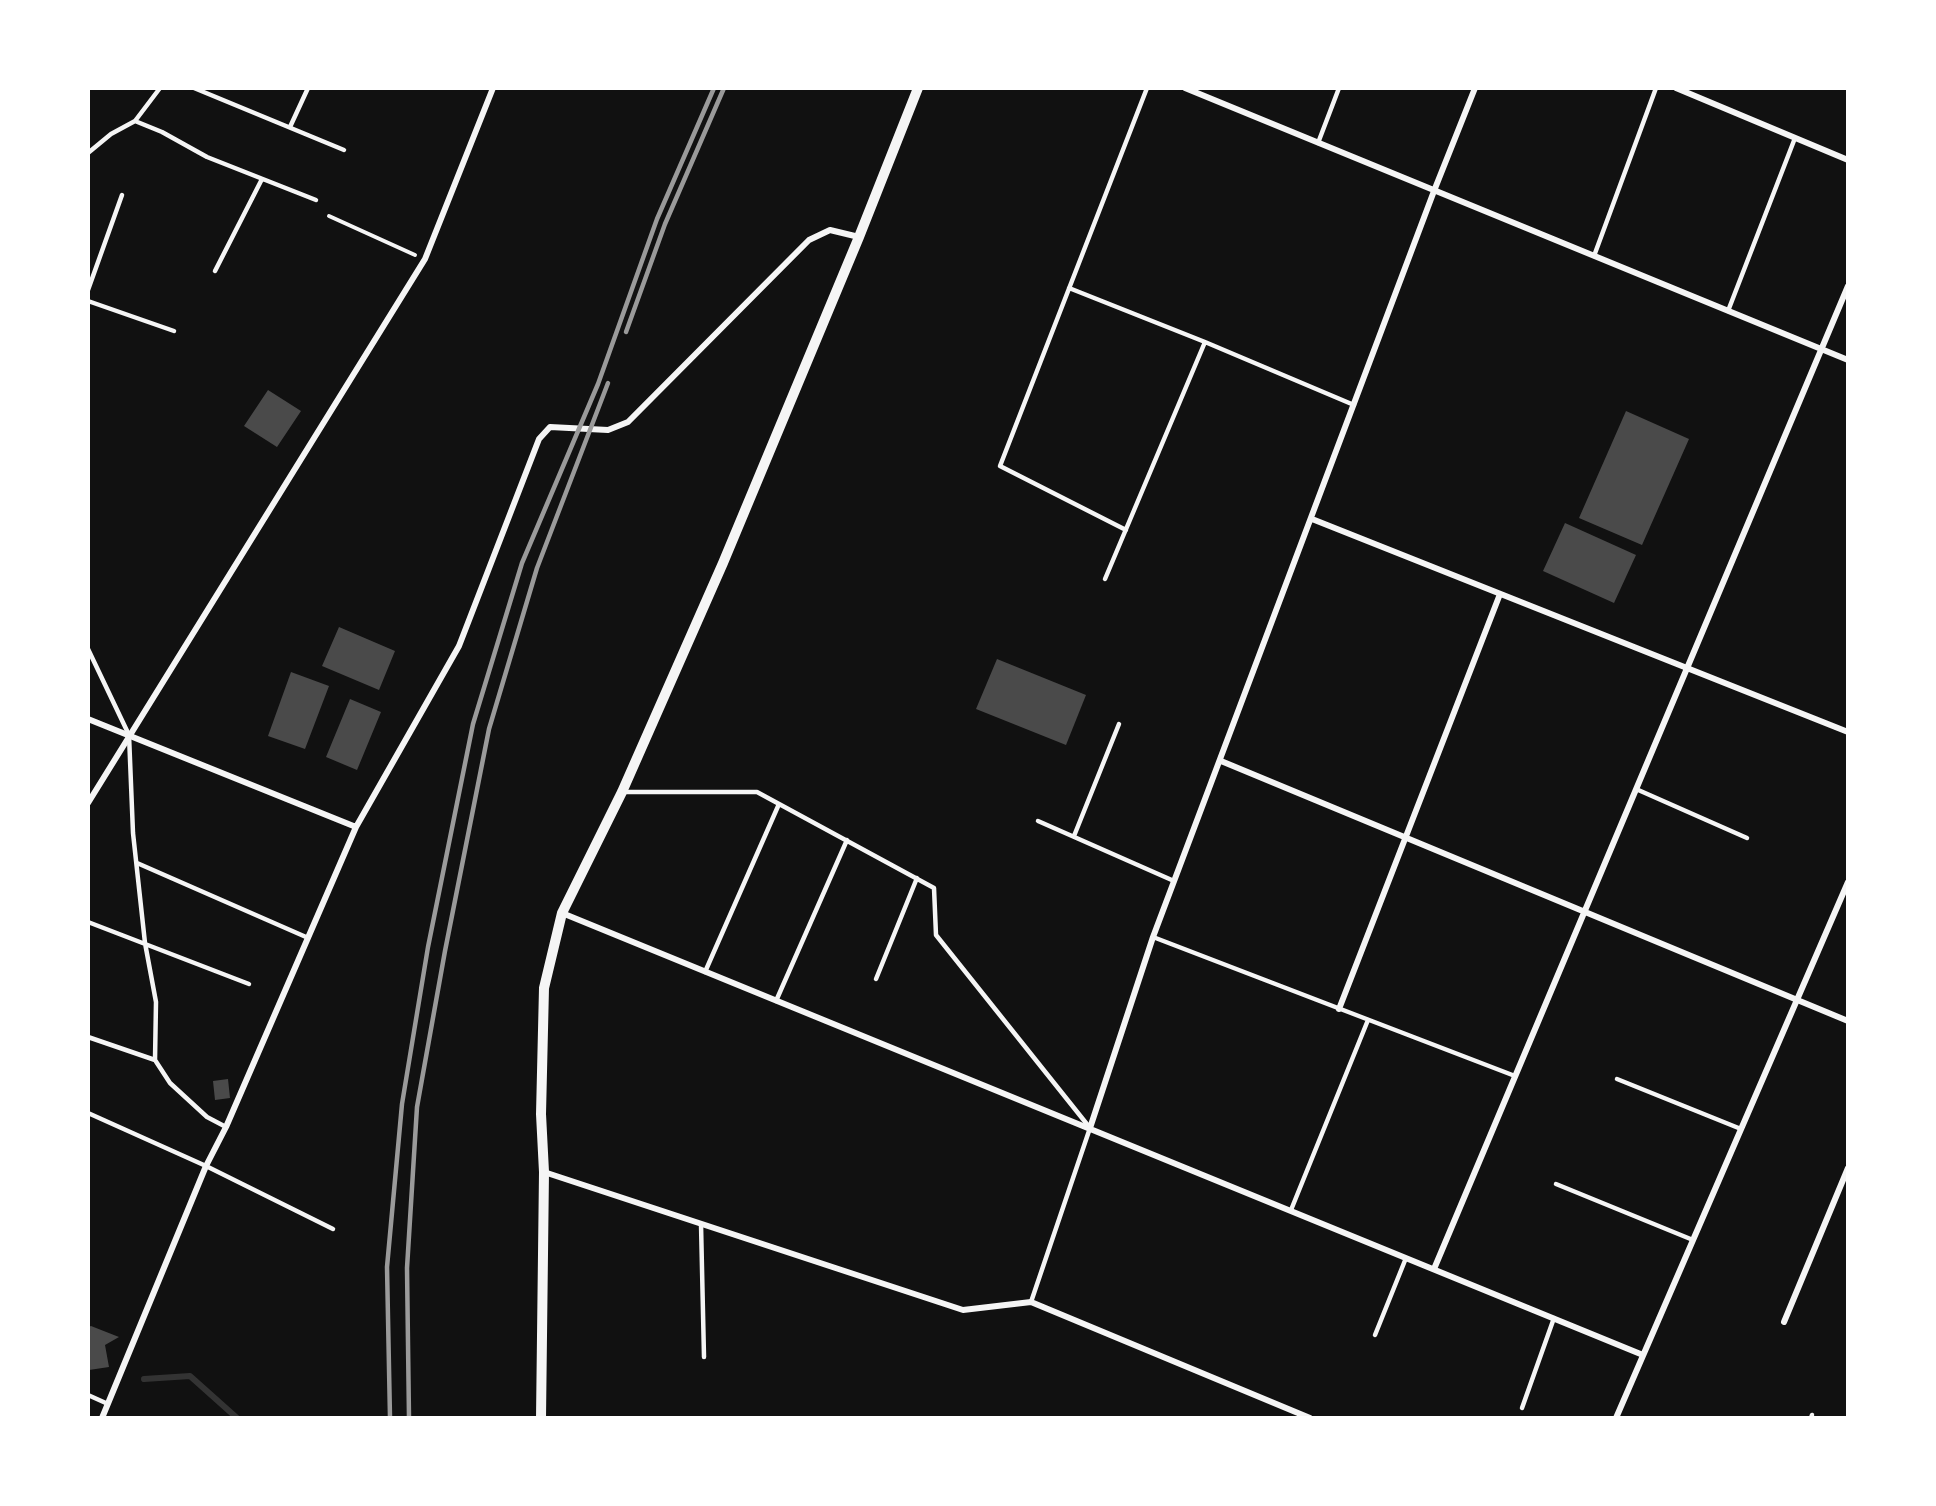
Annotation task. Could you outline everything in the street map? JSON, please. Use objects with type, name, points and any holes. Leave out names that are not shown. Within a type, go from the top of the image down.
[{"type":"street","points":[[88,803],[288,484],[425,259],[493,88]]},
{"type":"street","points":[[541,1418],[544,1172],[541,1114],[544,988],[562,913],[622,792],[723,563],[859,237],[918,88]]},
{"type":"street","points":[[1185,88],[1848,360]]},
{"type":"street","points":[[1090,1128],[1153,937],[1434,191],[1475,88]]},
{"type":"street","points":[[1677,88],[1848,160]]},
{"type":"street","points":[[102,1418],[206,1166],[226,1127],[306,937],[356,827],[459,646],[539,439],[550,428],[608,430],[628,422],[809,240],[830,230],[859,237]]},
{"type":"street","points":[[1434,1269],[1848,286]]},
{"type":"street","points":[[1312,519],[1848,732]]},
{"type":"street","points":[[1339,1009],[1500,594]]},
{"type":"street","points":[[88,719],[356,827]]},
{"type":"street","points":[[1221,761],[1848,1021]]},
{"type":"street","points":[[1616,1418],[1848,882]]},
{"type":"street","points":[[562,913],[1643,1355]]},
{"type":"street","points":[[1785,1322],[1848,1168]]},
{"type":"street","points":[[544,1172],[963,1310],[1031,1302],[1310,1418]]},
{"type":"lane","points":[[88,153],[111,134],[135,121],[160,88]]},
{"type":"lane","points":[[194,88],[344,150]]},
{"type":"lane","points":[[290,127],[308,88]]},
{"type":"lane","points":[[1126,530],[1000,466],[1147,88]]},
{"type":"lane","points":[[1318,143],[1340,88]]},
{"type":"lane","points":[[1594,256],[1656,88]]},
{"type":"lane","points":[[135,121],[162,132],[207,157],[316,200]]},
{"type":"lane","points":[[1728,311],[1795,138]]},
{"type":"lane","points":[[215,271],[262,179]]},
{"type":"lane","points":[[88,290],[122,195]]},
{"type":"lane","points":[[1069,288],[1354,405]]},
{"type":"lane","points":[[88,301],[174,331]]},
{"type":"lane","points":[[1106,579],[1205,342]]},
{"type":"lane","points":[[88,649],[129,735],[137,863],[145,943],[156,1002],[155,1060],[170,1083],[207,1116],[226,1127]]},
{"type":"lane","points":[[1074,836],[1119,724]]},
{"type":"lane","points":[[1635,789],[1747,838]]},
{"type":"lane","points":[[622,792],[757,792],[934,888],[936,935],[1090,1128],[1031,1302]]},
{"type":"lane","points":[[705,972],[779,804]]},
{"type":"lane","points":[[1038,821],[1174,881]]},
{"type":"lane","points":[[776,1001],[846,840]]},
{"type":"lane","points":[[137,863],[306,937]]},
{"type":"lane","points":[[876,979],[917,878]]},
{"type":"lane","points":[[88,922],[249,984]]},
{"type":"lane","points":[[1153,937],[1515,1076]]},
{"type":"lane","points":[[1290,1210],[1368,1020]]},
{"type":"lane","points":[[88,1037],[155,1060]]},
{"type":"lane","points":[[1617,1079],[1741,1129]]},
{"type":"lane","points":[[88,1113],[206,1166],[333,1229]]},
{"type":"lane","points":[[1556,1184],[1693,1240]]},
{"type":"lane","points":[[701,1224],[704,1357]]},
{"type":"lane","points":[[1375,1335],[1406,1258]]},
{"type":"lane","points":[[1522,1408],[1554,1318]]},
{"type":"lane","points":[[88,1395],[108,1404]]},
{"type":"path","points":[[329,216],[425,259]]},
{"type":"building","points":[[268,390],[301,411],[277,447],[244,426]]},
{"type":"building","points":[[1626,411],[1689,439],[1642,545],[1579,518]]},
{"type":"building","points":[[1565,523],[1636,555],[1614,603],[1543,571]]},
{"type":"building","points":[[339,627],[395,651],[379,690],[322,666]]},
{"type":"building","points":[[997,659],[1086,695],[1066,745],[976,709]]},
{"type":"building","points":[[291,672],[329,686],[305,749],[268,736]]},
{"type":"building","points":[[350,699],[381,712],[357,770],[326,757]]},
{"type":"building","points":[[228,1079],[230,1098],[215,1100],[213,1081]]},
{"type":"building","points":[[91,1326],[119,1337],[105,1345],[109,1367],[89,1370],[88,1327]]},
{"type":"waterway","points":[[144,1379],[190,1376],[237,1418]]},
{"type":"railway","points":[[390,1418],[387,1267],[402,1104],[428,947],[473,724],[522,563],[598,384],[657,219],[714,88]]},
{"type":"railway","points":[[626,332],[665,224],[724,88]]},
{"type":"railway","points":[[409,1418],[407,1268],[417,1107],[445,951],[489,729],[537,568],[608,383]]}]
